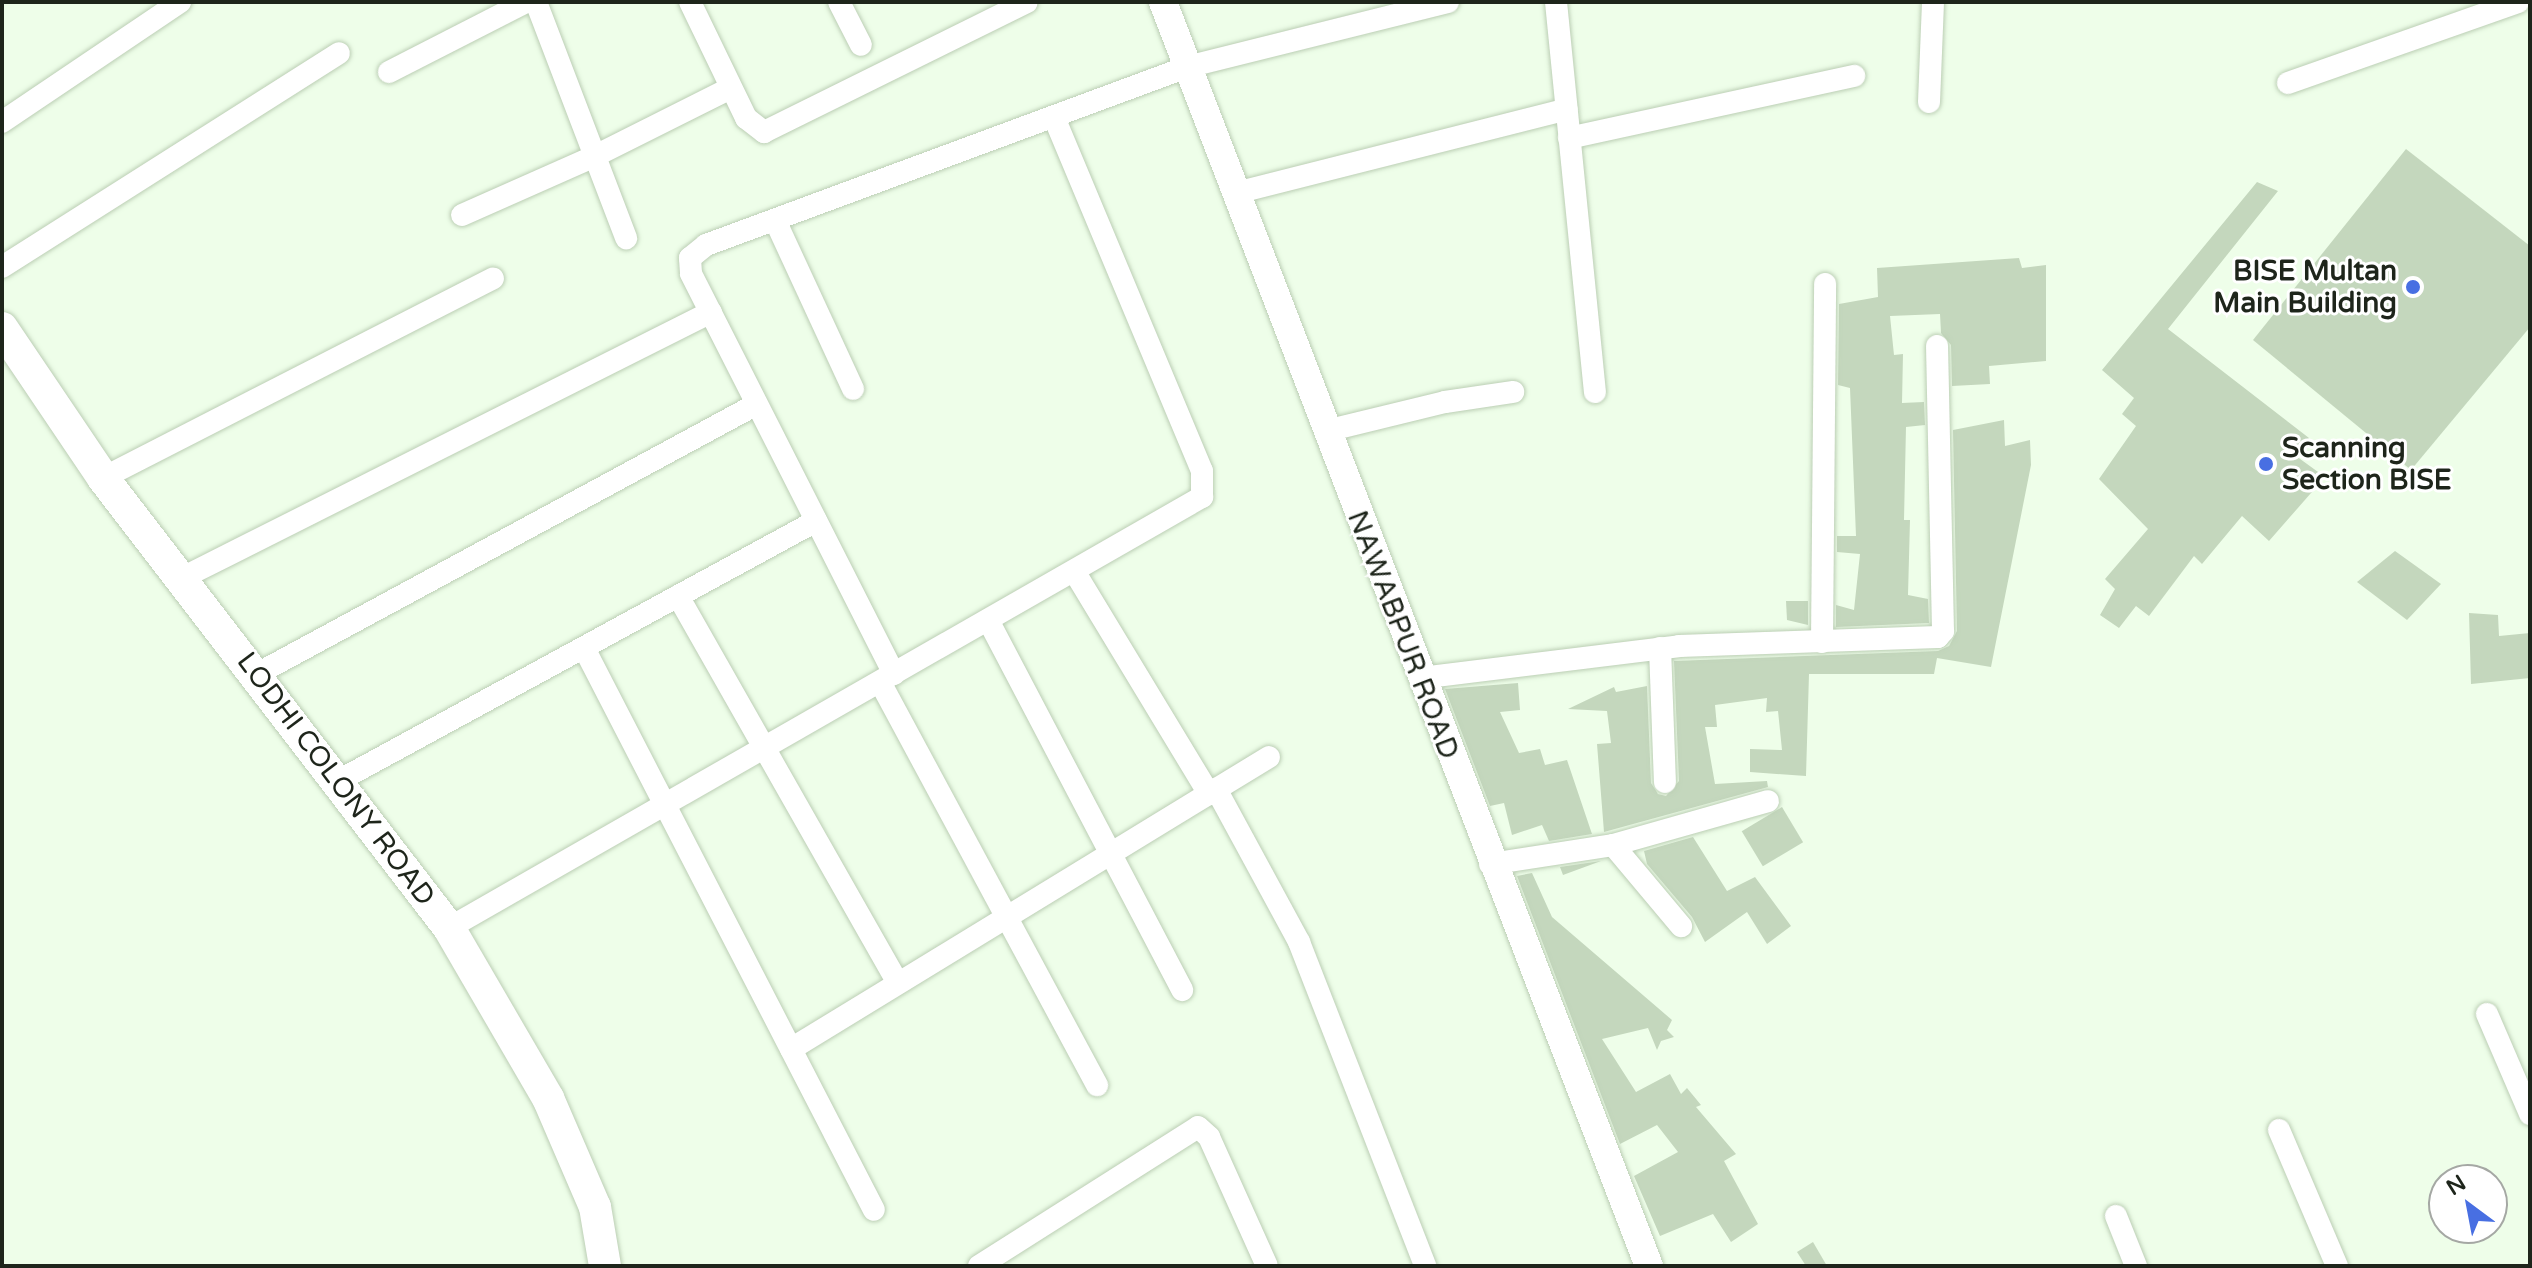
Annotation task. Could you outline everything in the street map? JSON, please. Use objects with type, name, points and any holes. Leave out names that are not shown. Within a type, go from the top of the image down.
[{"type":"main road","name":"LODHI COLONY ROAD","points":[[2,328],[103,478],[340,780],[449,928],[548,1098],[595,1207],[605,1266]]},
{"type":"street","points":[[2,122],[180,2]]},
{"type":"street","points":[[389,72],[526,2]]},
{"type":"street","points":[[536,2],[626,238]]},
{"type":"street","points":[[690,2],[753,128],[764,132],[1027,2]]},
{"type":"street","points":[[839,2],[861,45]]},
{"type":"street","name":"NAWABPUR ROAD","points":[[1163,2],[1490,864],[1649,1266]]},
{"type":"street","points":[[1097,1085],[1007,917],[887,678],[816,521],[691,273],[690,258],[706,245],[1187,67],[1448,2]]},
{"type":"street","points":[[1556,2],[1595,392]]},
{"type":"street","points":[[1929,102],[1933,2]]},
{"type":"street","points":[[2288,83],[2512,3]]},
{"type":"street","points":[[2,267],[339,53]]},
{"type":"street","points":[[1569,138],[1854,76]]},
{"type":"street","points":[[462,215],[595,156],[731,88]]},
{"type":"street","points":[[1236,193],[1567,109]]},
{"type":"street","points":[[449,928],[1202,497],[1206,487],[1054,117]]},
{"type":"street","points":[[775,220],[853,389]]},
{"type":"street","points":[[103,478],[493,278]]},
{"type":"street","points":[[1822,642],[1825,284]]},
{"type":"street","points":[[182,578],[711,312]]},
{"type":"street","points":[[1420,678],[1660,648],[1930,640],[1943,631],[1937,346]]},
{"type":"street","points":[[1326,431],[1445,402],[1513,392]]},
{"type":"street","points":[[257,674],[757,404]]},
{"type":"street","points":[[340,780],[816,521]]},
{"type":"street","points":[[1074,571],[1213,792],[1299,942],[1425,1266]]},
{"type":"street","points":[[678,596],[898,983]]},
{"type":"street","points":[[988,620],[1182,990]]},
{"type":"street","points":[[584,648],[874,1210]]},
{"type":"street","points":[[1660,648],[1665,782]]},
{"type":"street","points":[[791,1049],[1269,757]]},
{"type":"street","points":[[1490,864],[1613,845],[1768,801]]},
{"type":"street","points":[[1613,845],[1681,926]]},
{"type":"street","points":[[2487,1014],[2530,1114]]},
{"type":"street","points":[[979,1266],[1198,1127],[1209,1137],[1267,1266]]},
{"type":"street","points":[[2279,1130],[2337,1266]]},
{"type":"street","points":[[2116,1216],[2136,1266]]},
{"type":"building","name":"BISE Multan Main Building","points":[[2406,149],[2530,246],[2530,327],[2411,470],[2253,340]]},
{"type":"building","points":[[2257,182],[2278,191],[2168,329],[2309,438],[2296,456],[2325,477],[2269,541],[2242,516],[2202,564],[2194,556],[2149,616],[2136,606],[2119,628],[2100,615],[2115,589],[2105,579],[2148,529],[2099,479],[2136,426],[2122,414],[2134,398],[2102,370]]},
{"type":"building","points":[[2019,258],[2022,268],[2046,265],[2046,361],[1989,366],[1990,384],[1952,386],[1951,345],[1941,333],[1940,314],[1890,316],[1894,355],[1903,354],[1902,403],[1924,402],[1925,425],[1906,427],[1904,520],[1910,520],[1908,595],[1928,599],[1929,623],[1836,627],[1836,605],[1854,610],[1860,554],[1837,552],[1837,536],[1856,536],[1850,388],[1838,385],[1839,304],[1878,297],[1877,268]]},
{"type":"building","points":[[2004,420],[2005,446],[2030,440],[2031,465],[1991,667],[1937,658],[1934,674],[1809,674],[1806,776],[1750,772],[1750,749],[1782,750],[1778,711],[1766,712],[1767,698],[1715,705],[1717,727],[1705,727],[1715,784],[1767,781],[1768,787],[1604,832],[1597,744],[1611,743],[1607,711],[1568,709],[1614,687],[1616,692],[1647,686],[1651,783],[1658,794],[1666,796],[1679,781],[1674,661],[1938,651],[1949,646],[1957,631],[1953,430]]},
{"type":"building","points":[[2395,551],[2441,584],[2407,620],[2357,582]]},
{"type":"building","points":[[1786,601],[1808,601],[1808,625],[1787,620]]},
{"type":"building","points":[[2469,613],[2498,615],[2499,636],[2530,633],[2530,678],[2471,684]]},
{"type":"building","points":[[1518,683],[1520,710],[1500,712],[1519,753],[1540,749],[1545,765],[1567,760],[1592,834],[1549,841],[1542,825],[1512,835],[1504,803],[1490,806],[1445,689]]},
{"type":"building","points":[[1782,807],[1803,842],[1763,866],[1742,831]]},
{"type":"building","points":[[1693,837],[1727,891],[1755,877],[1791,926],[1767,944],[1747,912],[1705,942],[1692,917],[1647,864],[1644,851]]},
{"type":"building","points":[[1601,861],[1563,875],[1560,867]]},
{"type":"building","points":[[1532,873],[1552,917],[1672,1020],[1667,1030],[1674,1037],[1661,1041],[1657,1050],[1648,1028],[1602,1039],[1636,1092],[1670,1074],[1681,1094],[1687,1088],[1701,1105],[1696,1107],[1736,1154],[1724,1161],[1758,1224],[1731,1242],[1713,1214],[1660,1236],[1634,1176],[1678,1152],[1657,1125],[1620,1144],[1517,876]]},
{"type":"building","points":[[1813,1242],[1827,1266],[1806,1266],[1797,1252]]},
{"type":"place","name":"BISE Multan Main Building","points":[[2413,287]]},
{"type":"place","name":"Scanning Section BISE","points":[[2266,464]]}]
